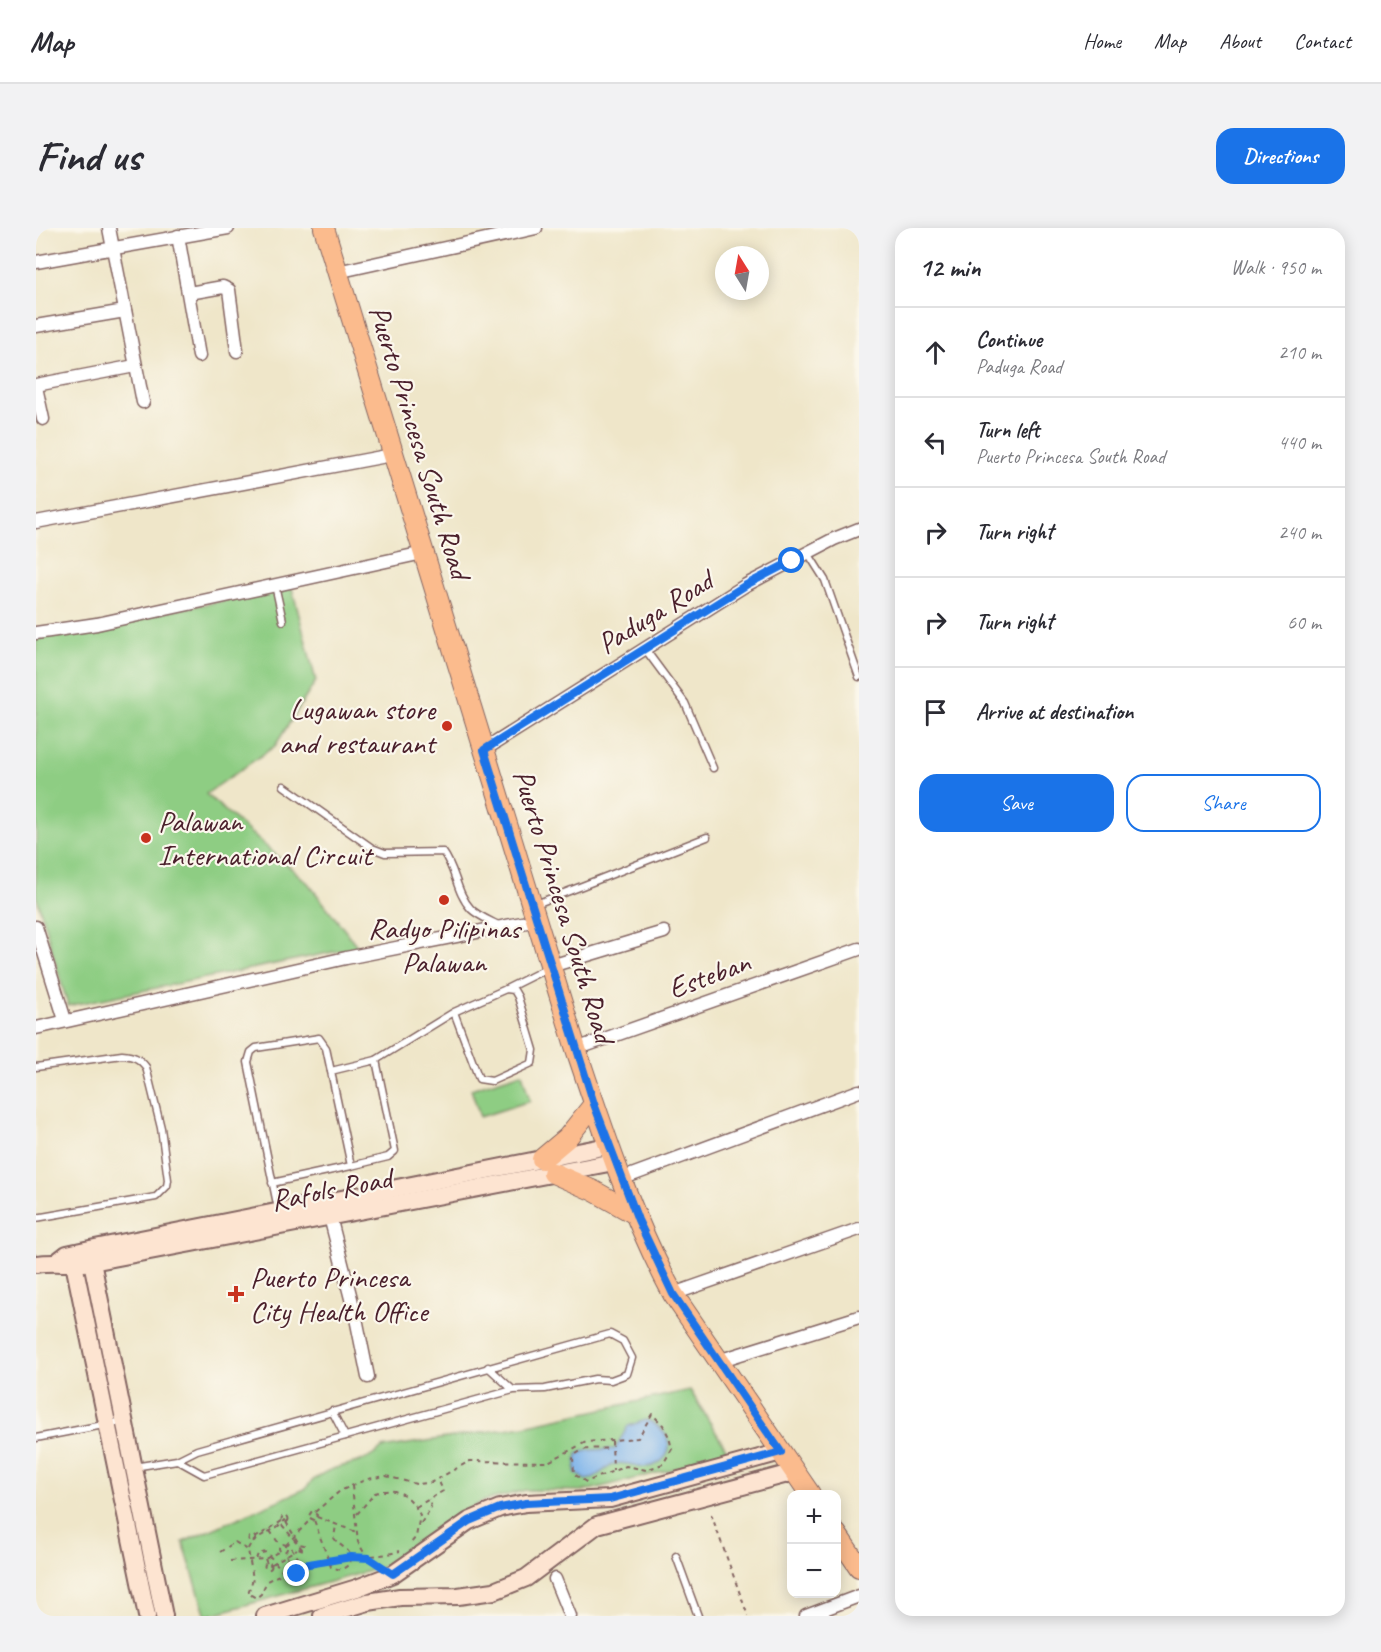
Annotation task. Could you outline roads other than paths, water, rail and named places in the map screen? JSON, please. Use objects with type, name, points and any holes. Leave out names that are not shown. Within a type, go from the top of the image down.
[{"type":"main road","name":"Puerto Princesa South Road","points":[[324,228],[576,1049],[614,1162],[654,1259],[673,1294],[807,1490]]},
{"type":"main road","points":[[594,1104],[547,1166],[635,1214]]},
{"type":"main road","points":[[841,1539],[859,1567]]},
{"type":"street","points":[[109,228],[143,402]]},
{"type":"street","points":[[36,262],[228,228]]},
{"type":"street","points":[[337,272],[536,228]]},
{"type":"street","points":[[178,236],[199,356]]},
{"type":"street","points":[[189,293],[223,287],[229,290],[237,351]]},
{"type":"street","points":[[36,326],[125,311]]},
{"type":"street","points":[[43,419],[36,386],[135,366]]},
{"type":"street","points":[[36,522],[392,455]]},
{"type":"street","name":"Paduga Road","points":[[484,750],[746,585],[859,529]]},
{"type":"street","points":[[36,633],[96,624],[423,553]]},
{"type":"street","points":[[36,1028],[502,927],[535,913]]},
{"type":"street","points":[[36,927],[39,952],[65,1020]]},
{"type":"street","points":[[551,966],[664,932]]},
{"type":"street","name":"Esteban","points":[[576,1049],[859,949]]},
{"type":"street","points":[[614,1162],[859,1091]]},
{"type":"street","name":"Rafols Road","points":[[36,1264],[91,1256],[547,1166],[614,1162]]},
{"type":"street","points":[[328,1210],[356,1318],[368,1377]]},
{"type":"street","name":"Rafols Road","points":[[91,1256],[278,1212],[328,1210]]},
{"type":"street","points":[[673,1294],[859,1229]]},
{"type":"street","points":[[91,1256],[164,1616]]},
{"type":"street","points":[[68,1260],[147,1616]]},
{"type":"street","points":[[718,1361],[859,1317]]},
{"type":"street","points":[[265,1616],[357,1588],[393,1574],[469,1521],[500,1508],[526,1503],[610,1499],[781,1452]]},
{"type":"street","points":[[322,1616],[369,1602],[400,1597],[458,1596],[494,1591],[526,1578],[597,1525],[795,1472]]},
{"type":"street","points":[[579,1502],[586,1516],[586,1532]]},
{"type":"street","points":[[393,1574],[392,1586],[400,1597]]},
{"type":"street","points":[[555,1579],[570,1616]]},
{"type":"street","points":[[806,1616],[859,1596]]},
{"type":"lane","points":[[807,553],[825,580],[859,677]]},
{"type":"lane","points":[[275,584],[283,621]]},
{"type":"lane","points":[[644,649],[685,703],[713,768]]},
{"type":"lane","points":[[284,786],[372,848],[385,854],[443,852],[451,862],[464,899],[472,911],[502,927]]},
{"type":"lane","points":[[535,913],[707,837]]},
{"type":"lane","points":[[331,1071],[376,1060],[454,1012],[551,966]]},
{"type":"lane","points":[[454,1012],[479,1079],[492,1081],[529,1067],[534,1059],[534,1050],[516,993],[506,989]]},
{"type":"lane","points":[[278,1212],[248,1062],[251,1052],[256,1048],[319,1038],[326,1048],[351,1166]]},
{"type":"lane","points":[[36,1067],[122,1055],[134,1056],[140,1060],[146,1067],[161,1128],[168,1180],[167,1186],[156,1197],[36,1218]]},
{"type":"lane","points":[[272,1183],[388,1157],[395,1152],[376,1060]]},
{"type":"lane","points":[[133,1468],[177,1460],[196,1450],[610,1334],[623,1341],[632,1358],[627,1374],[611,1380],[596,1379],[545,1389],[513,1390],[204,1475],[177,1460]]},
{"type":"lane","points":[[488,1367],[513,1390]]},
{"type":"lane","points":[[332,1411],[345,1436]]},
{"type":"lane","points":[[36,1438],[124,1421]]},
{"type":"lane","points":[[676,1556],[698,1616]]},
{"type":"water","points":[[646,1420],[659,1428],[668,1439],[668,1452],[664,1459],[646,1467],[626,1463],[615,1464],[586,1480],[575,1472],[577,1454],[589,1450],[615,1449],[628,1426]]},
{"type":"place","name":"Lugawan store and restaurant","points":[[447,726]]},
{"type":"place","name":"Palawan International Circuit","points":[[146,838]]},
{"type":"place","name":"Radyo Pilipinas Palawan","points":[[444,900]]},
{"type":"place","name":"Puerto Princesa City Health Office","points":[[236,1294]]}]
